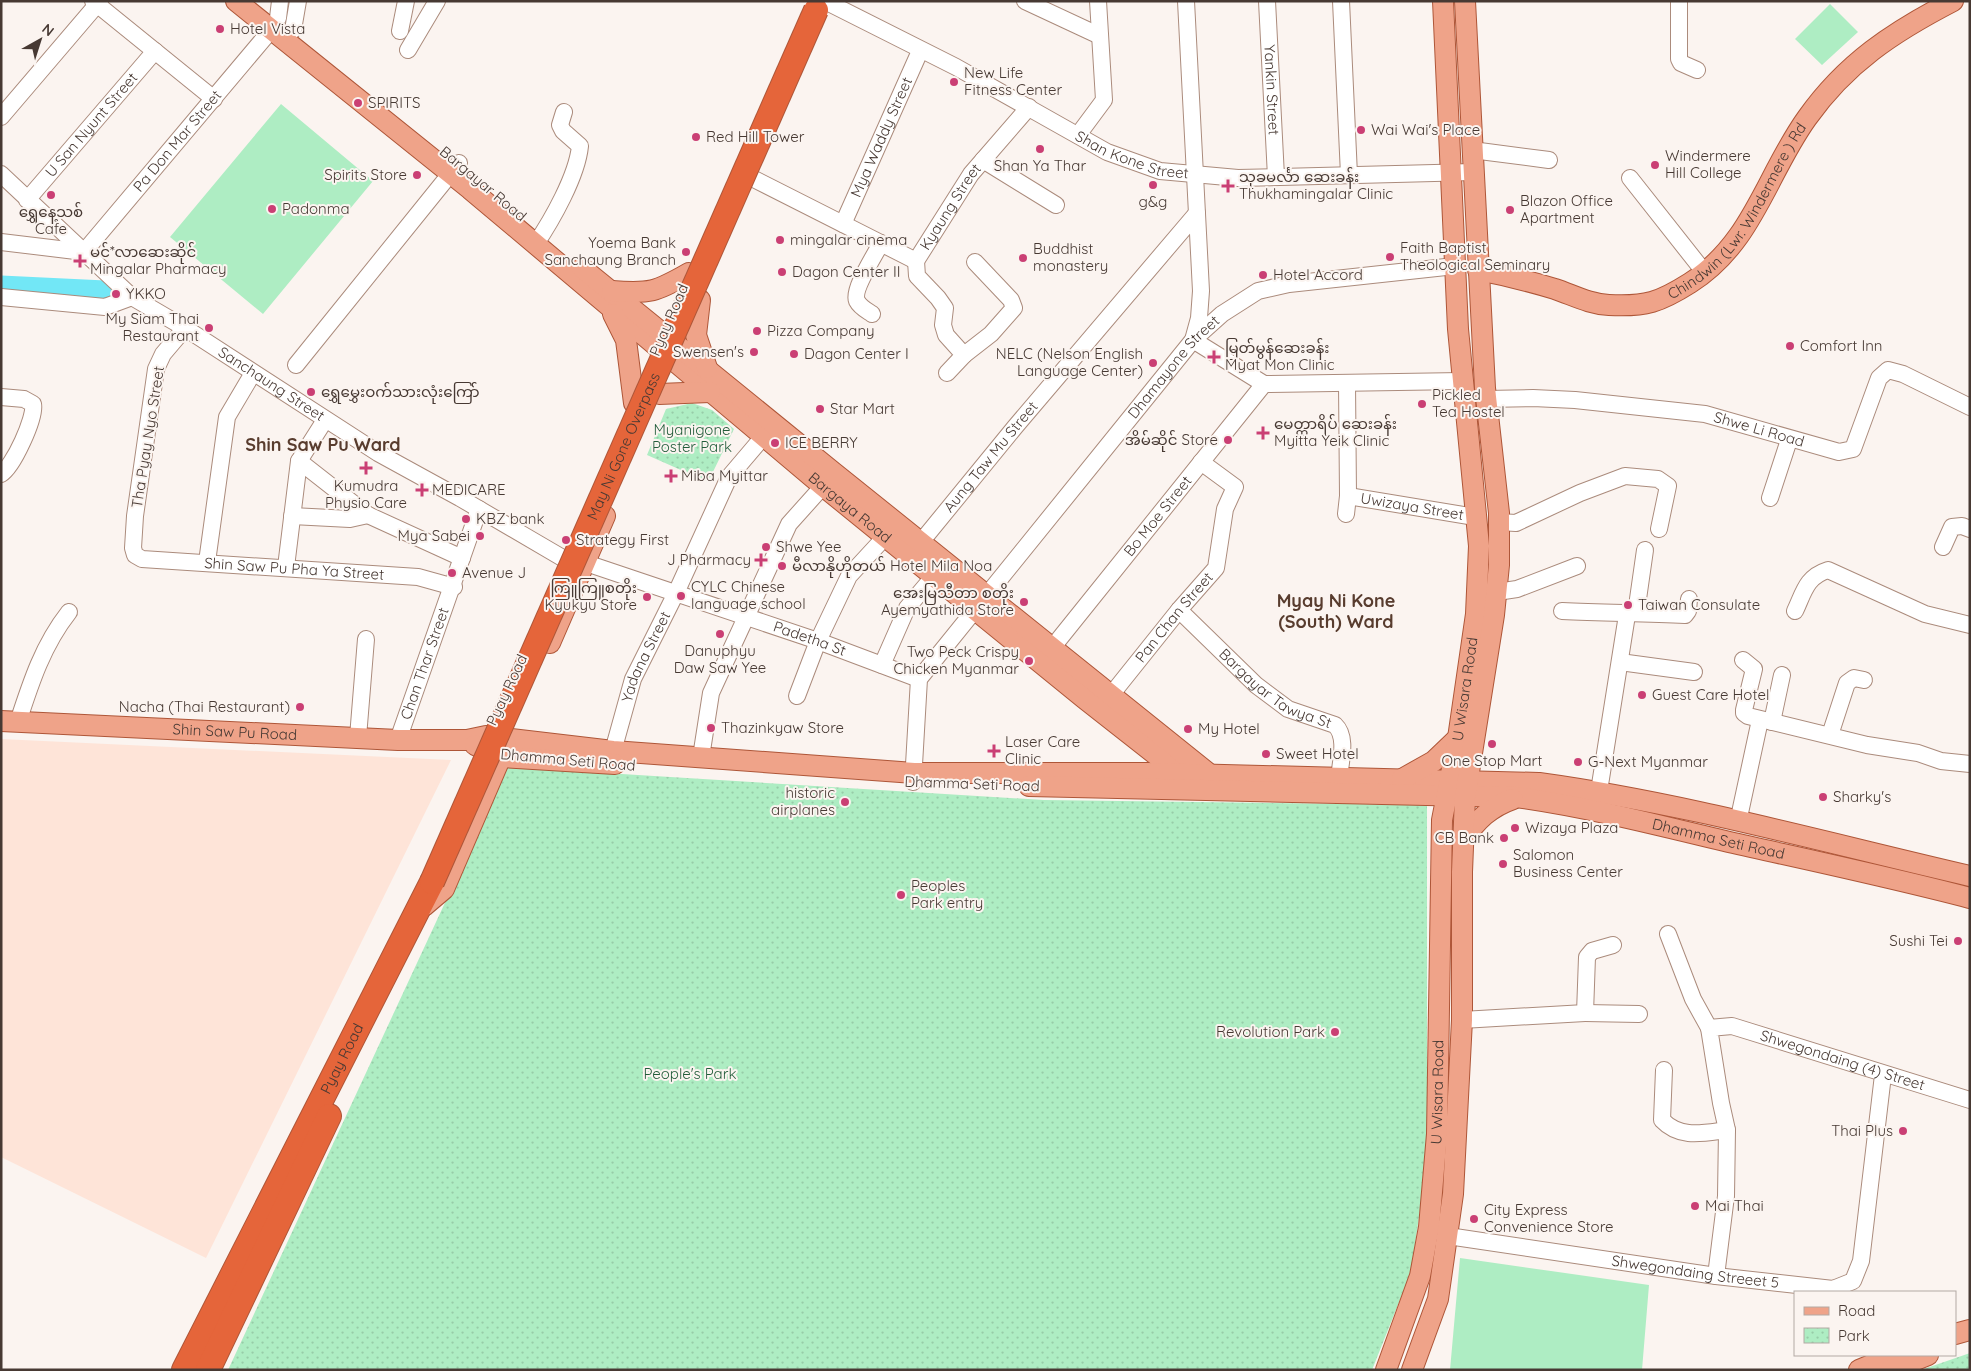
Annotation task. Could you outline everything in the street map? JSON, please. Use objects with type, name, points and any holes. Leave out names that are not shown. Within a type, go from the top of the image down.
[{"type":"highway","name":"May Ni Gone Overpass","points":[[421,906],[818,3]]},
{"type":"highway","name":"Pyay Road","points":[[184,1370],[421,906]]},
{"type":"highway","name":"Pyay Road","points":[[208,1370],[315,1148],[421,906]]},
{"type":"main road","name":"Bargayar Road","points":[[236,1],[280,20]]},
{"type":"main road","name":"Bargayar Road","points":[[258,1],[376,105],[455,168],[668,346],[707,368],[828,479],[921,542],[982,604]]},
{"type":"main road","name":"U Wisara Road","points":[[1443,1],[1462,386],[1478,546],[1476,614],[1466,739]]},
{"type":"main road","name":"U Wisara Road","points":[[1388,1365],[1420,1276],[1429,1227],[1437,1134],[1442,820],[1457,789],[1497,592],[1500,522],[1485,394],[1465,1]]},
{"type":"main road","name":"Chindwin (Lwr. Windermere ) Rd","points":[[1455,262],[1477,264],[1582,300],[1608,305],[1657,302],[1705,273],[1739,238],[1807,118],[1843,76],[1881,42],[1953,1]]},
{"type":"main road","name":"Pyay Road","points":[[421,906],[422,882],[478,742],[566,560],[634,403],[668,346],[700,300],[825,14],[818,3],[805,6],[689,273],[668,346],[659,394],[444,889],[421,906]]},
{"type":"main road","points":[[1445,55],[1467,55]]},
{"type":"main road","points":[[634,403],[626,340],[610,298],[659,290],[689,273]]},
{"type":"main road","points":[[700,300],[696,335],[707,368]]},
{"type":"main road","points":[[1457,307],[1480,307]]},
{"type":"main road","name":"Bargaya Road","points":[[668,346],[710,392],[763,437],[828,479],[885,537],[934,576],[1052,648],[1134,714],[1211,784]]},
{"type":"main road","points":[[1462,386],[1485,394]]},
{"type":"main road","points":[[659,394],[710,392]]},
{"type":"main road","name":"Bargaya Road","points":[[982,604],[1123,730],[1151,764],[1211,784]]},
{"type":"main road","points":[[1123,730],[1132,727],[1134,714]]},
{"type":"main road","name":"Shin Saw Pu Road","points":[[10,722],[478,742]]},
{"type":"main road","points":[[1398,781],[1434,762],[1466,739],[1489,770],[1515,790],[1491,808],[1474,825],[1463,840]]},
{"type":"main road","name":"Dhamma Seti Road","points":[[478,742],[505,748],[775,776],[913,777],[1211,784],[1413,796],[1457,789]]},
{"type":"main road","name":"Dhamma Seti Road","points":[[505,748],[613,751],[701,757],[913,777],[1151,764]]},
{"type":"main road","name":"Dhamma Seti Road","points":[[1211,784],[1339,780],[1398,781],[1457,789],[1515,790],[1556,803],[1897,879],[1970,898]]},
{"type":"main road","name":"Dhamma Seti Road","points":[[1515,790],[1539,783],[1599,791],[1970,876]]},
{"type":"main road","name":"U Wisara Road","points":[[1413,1368],[1438,1299],[1448,1236],[1457,1142],[1462,1020],[1463,840],[1457,789]]},
{"type":"main road","points":[[1413,796],[1430,804],[1442,820]]},
{"type":"main road","points":[[1733,843],[1738,822]]},
{"type":"main road","points":[[1956,1334],[1970,1330]]},
{"type":"main road","points":[[1956,1346],[1970,1342]]},
{"type":"main road","points":[[1859,1370],[1893,1356]]},
{"type":"main road","points":[[1891,1370],[1926,1356]]},
{"type":"main road","points":[[1388,1365],[1413,1368]]},
{"type":"street","points":[[280,20],[298,1]]},
{"type":"street","points":[[400,31],[406,1]]},
{"type":"street","points":[[408,50],[437,1]]},
{"type":"street","points":[[1024,1],[1100,36]]},
{"type":"street","points":[[1078,135],[1104,100],[1098,1]]},
{"type":"street","points":[[1186,1],[1201,291],[1199,318],[1193,340],[1264,384],[1347,383],[1462,386]]},
{"type":"street","name":"Yankin Street","points":[[1267,1],[1276,177]]},
{"type":"street","points":[[1341,1],[1349,175]]},
{"type":"street","points":[[1680,1],[1679,59],[1681,63],[1697,70]]},
{"type":"street","points":[[1,117],[97,2],[214,99]]},
{"type":"street","name":"Shan Kone Street","points":[[818,3],[943,60],[1107,152],[1160,171],[1238,178],[1473,172]]},
{"type":"street","name":"Pa Don Mar Street","points":[[84,252],[280,20]]},
{"type":"street","name":"U San Nyunt Street","points":[[27,200],[155,51]]},
{"type":"street","name":"Mya Waddy Street","points":[[843,224],[920,51]]},
{"type":"street","name":"Kyaung Street","points":[[752,178],[916,261],[971,174],[1029,107]]},
{"type":"street","points":[[539,240],[572,173],[579,154],[580,146],[563,131],[560,125],[564,112]]},
{"type":"street","points":[[1472,150],[1549,160]]},
{"type":"street","points":[[983,160],[1056,206]]},
{"type":"street","points":[[296,365],[455,168]]},
{"type":"street","name":"Sanchaung Street","points":[[1,174],[132,296],[185,328],[378,453],[566,560]]},
{"type":"street","points":[[1630,178],[1705,273]]},
{"type":"street","name":"Aung Taw Mu Street","points":[[921,542],[1058,375],[1197,213]]},
{"type":"street","points":[[1,242],[84,252]]},
{"type":"street","points":[[872,314],[861,306],[856,299],[857,290],[881,244]]},
{"type":"street","points":[[916,261],[917,276],[945,308],[943,325],[946,335],[964,355]]},
{"type":"street","points":[[947,373],[964,355],[991,334],[1014,308],[1011,300],[975,262]]},
{"type":"street","name":"Dhamayone Street","points":[[919,679],[982,604],[1193,340],[1222,314],[1258,291],[1289,284],[1455,262]]},
{"type":"street","points":[[1,296],[105,306],[132,296]]},
{"type":"street","name":"Tha Pyay Nyo Street","points":[[134,555],[132,548],[135,516],[156,369],[163,354],[185,328]]},
{"type":"street","name":"Shwe Li Road","points":[[1485,394],[1575,400],[1705,414],[1789,440],[1839,452],[1853,449],[1879,378],[1888,370],[1904,374],[1970,407]]},
{"type":"street","points":[[208,562],[227,416],[253,373]]},
{"type":"street","points":[[1346,514],[1348,496],[1347,383]]},
{"type":"street","name":"Bo Moe Street","points":[[1052,648],[1264,384]]},
{"type":"street","points":[[1,397],[24,399],[33,404],[34,411],[21,445],[6,471],[1,474]]},
{"type":"street","points":[[286,567],[299,461],[325,420]]},
{"type":"street","name":"Yadana Street","points":[[613,751],[633,679],[676,593],[729,477],[763,437]]},
{"type":"street","points":[[1770,498],[1789,440]]},
{"type":"street","points":[[299,461],[368,515],[462,558]]},
{"type":"street","name":"Pan Chan Street","points":[[1111,695],[1178,610],[1216,568],[1225,510],[1235,487],[1201,462]]},
{"type":"street","points":[[1500,522],[1516,523],[1580,492],[1624,476],[1658,479],[1668,486],[1659,530]]},
{"type":"street","points":[[701,757],[711,693],[789,524],[828,479]]},
{"type":"street","name":"Uwizaya Street","points":[[1348,496],[1475,517]]},
{"type":"street","name":"Chan Thar Street","points":[[398,740],[480,510]]},
{"type":"street","points":[[292,516],[350,519],[368,515]]},
{"type":"street","points":[[1943,547],[1952,527],[1962,526],[1970,529]]},
{"type":"street","points":[[797,696],[818,641],[849,576],[885,537]]},
{"type":"street","points":[[1599,791],[1620,662],[1632,614],[1644,550]]},
{"type":"street","name":"Shin Saw Pu Pha Ya Street","points":[[134,555],[142,559],[418,577],[454,586]]},
{"type":"street","name":"Padetha St","points":[[586,563],[818,641],[919,679]]},
{"type":"street","points":[[1497,592],[1517,589],[1576,566]]},
{"type":"street","points":[[1795,612],[1804,590],[1815,574],[1828,570],[1925,614],[1970,625]]},
{"type":"street","points":[[882,664],[907,608],[934,576]]},
{"type":"street","points":[[1562,611],[1685,615],[1688,611],[1689,599]]},
{"type":"street","name":"Bargayar Tawya St","points":[[1178,610],[1215,647],[1280,703],[1302,716],[1335,725],[1340,730],[1342,742],[1339,780]]},
{"type":"street","points":[[10,722],[38,661],[58,626],[69,612]]},
{"type":"street","points":[[358,737],[366,639]]},
{"type":"street","points":[[1743,660],[1754,669],[1744,713],[1766,721],[1867,745],[1918,753],[1940,761],[1970,764]]},
{"type":"street","points":[[1620,662],[1694,672]]},
{"type":"street","points":[[1738,822],[1766,721],[1782,676]]},
{"type":"street","points":[[1830,735],[1847,683],[1854,678],[1864,680]]},
{"type":"street","points":[[913,777],[919,679]]},
{"type":"street","points":[[1668,934],[1693,999],[1711,1027],[1721,1103],[1728,1130],[1726,1196],[1716,1276]]},
{"type":"street","points":[[1585,1013],[1587,956],[1592,952],[1613,945]]},
{"type":"street","points":[[1462,1020],[1585,1013],[1639,1014]]},
{"type":"street","name":"Shwegondaing (4) Street","points":[[1711,1027],[1732,1026],[1883,1075],[1970,1100]]},
{"type":"street","points":[[1664,1070],[1662,1120],[1672,1130],[1694,1134],[1728,1130]]},
{"type":"street","name":"Shwegondaing Streeet 5","points":[[1448,1236],[1716,1276],[1834,1289],[1853,1281],[1861,1261],[1883,1075]]},
{"type":"shaded area","points":[[1,739],[451,760],[206,1258],[1,1157]]},
{"type":"green space","points":[[1830,4],[1858,32],[1822,65],[1795,39]]},
{"type":"green space","name":"Padonma","points":[[281,104],[373,181],[263,314],[170,237]]},
{"type":"green space","name":"Myanigone Poster Park","points":[[692,403],[712,410],[734,429],[708,482],[647,455],[666,409]]},
{"type":"green space","name":"People's Park","points":[[508,767],[1044,800],[1427,805],[1427,1162],[1411,1272],[1372,1370],[228,1370]]},
{"type":"green space","points":[[1460,1258],[1649,1285],[1642,1370],[1450,1370]]},
{"type":"green space","points":[[1970,1353],[1970,1370],[1921,1370]]},
{"type":"waterway","points":[[1,285],[105,290]]},
{"type":"place","name":"Hotel Vista","points":[[220,29]]},
{"type":"place","name":"New Life Fitness Center","points":[[954,82]]},
{"type":"place","name":"SPIRITS","points":[[358,103]]},
{"type":"place","name":"Wai Wai's Place","points":[[1361,130]]},
{"type":"place","name":"Red Hill Tower","points":[[696,137]]},
{"type":"place","name":"Shan Ya Thar","points":[[1040,149]]},
{"type":"place","name":"Windermere Hill College","points":[[1655,165]]},
{"type":"place","name":"Spirits Store","points":[[417,175]]},
{"type":"place","name":"g&g","points":[[1153,185]]},
{"type":"place","name":"သုခမင်္လာ ဆေးခန်း Thukhamingalar Clinic","points":[[1228,186]]},
{"type":"place","name":"ရွှေနေ့သစ် Cafe","points":[[51,195]]},
{"type":"place","name":"Padonma","points":[[272,209]]},
{"type":"place","name":"Blazon Office Apartment","points":[[1510,210]]},
{"type":"place","name":"mingalar cinema","points":[[780,240]]},
{"type":"place","name":"Yoema Bank Sanchaung Branch","points":[[686,252]]},
{"type":"place","name":"Faith Baptist Theological Seminary","points":[[1390,257]]},
{"type":"place","name":"Buddhist monastery","points":[[1023,258]]},
{"type":"place","name":"မင်*လာဆေးဆိုင် Mingalar Pharmacy","points":[[80,261]]},
{"type":"place","name":"Dagon Center II","points":[[782,272]]},
{"type":"place","name":"Hotel Accord","points":[[1263,275]]},
{"type":"place","name":"YKKO","points":[[116,294]]},
{"type":"place","name":"My Siam Thai Restaurant","points":[[209,328]]},
{"type":"place","name":"Pizza Company","points":[[757,331]]},
{"type":"place","name":"Comfort Inn","points":[[1790,346]]},
{"type":"place","name":"Swensen's","points":[[754,352]]},
{"type":"place","name":"Dagon Center I","points":[[794,354]]},
{"type":"place","name":"မြတ်မွန်ဆေးခန်း Myat Mon Clinic","points":[[1214,357]]},
{"type":"place","name":"NELC (Nelson English Language Center)","points":[[1153,363]]},
{"type":"place","name":"ရွှေမွှေးဝက်သားလုံးကြော်","points":[[311,392]]},
{"type":"place","name":"Pickled Tea Hostel","points":[[1422,404]]},
{"type":"place","name":"Star Mart","points":[[820,409]]},
{"type":"place","name":"မေတ္တာရိပ် ဆေးခန်း Myitta Yeik Clinic","points":[[1263,433]]},
{"type":"place","name":"အိမ်ဆိုင် Store","points":[[1228,440]]},
{"type":"place","name":"ICE BERRY","points":[[775,443]]},
{"type":"place","name":"Kumudra Physio Care","points":[[366,468]]},
{"type":"place","name":"Miba Myittar","points":[[671,476]]},
{"type":"place","name":"MEDICARE","points":[[422,490]]},
{"type":"place","name":"KBZ bank","points":[[466,519]]},
{"type":"place","name":"Mya Sabei","points":[[480,536]]},
{"type":"place","name":"Strategy First","points":[[566,540]]},
{"type":"place","name":"Shwe Yee","points":[[766,547]]},
{"type":"place","name":"J Pharmacy","points":[[761,560]]},
{"type":"place","name":"မီလာနိုဟိုတယ် Hotel Mila Noa","points":[[782,566]]},
{"type":"place","name":"Avenue J","points":[[452,573]]},
{"type":"place","name":"CYLC Chinese language school","points":[[681,596]]},
{"type":"place","name":"ကြူကြူစတိုး Kyukyu Store","points":[[647,597]]},
{"type":"place","name":"အေးမြသီတာ စတိုး Ayemyathida Store","points":[[1024,602]]},
{"type":"place","name":"Taiwan Consulate","points":[[1628,605]]},
{"type":"place","name":"Danuphyu Daw Saw Yee","points":[[720,634]]},
{"type":"place","name":"Two Peck Crispy Chicken Myanmar","points":[[1029,661]]},
{"type":"place","name":"Guest Care Hotel","points":[[1642,695]]},
{"type":"place","name":"Nacha (Thai Restaurant)","points":[[300,707]]},
{"type":"place","name":"Thazinkyaw Store","points":[[711,728]]},
{"type":"place","name":"My Hotel","points":[[1188,729]]},
{"type":"place","name":"One Stop Mart","points":[[1492,744]]},
{"type":"place","name":"Laser Care Clinic","points":[[994,751]]},
{"type":"place","name":"Sweet Hotel","points":[[1266,754]]},
{"type":"place","name":"G-Next Myanmar","points":[[1578,762]]},
{"type":"place","name":"Sharky's","points":[[1823,797]]},
{"type":"place","name":"historic airplanes","points":[[845,802]]},
{"type":"place","name":"Wizaya Plaza","points":[[1515,828]]},
{"type":"place","name":"CB Bank","points":[[1504,838]]},
{"type":"place","name":"Salomon Business Center","points":[[1503,864]]},
{"type":"place","name":"Peoples Park entry","points":[[901,895]]},
{"type":"place","name":"Sushi Tei","points":[[1958,941]]},
{"type":"place","name":"Revolution Park","points":[[1335,1032]]},
{"type":"place","name":"Thai Plus","points":[[1903,1131]]},
{"type":"place","name":"Mai Thai","points":[[1695,1206]]},
{"type":"place","name":"City Express Convenience Store","points":[[1474,1219]]},
{"type":"district","name":"Shin Saw Pu Ward","points":[[323,445]]},
{"type":"district","name":"Myay Ni Kone (South) Ward","points":[[1336,611]]}]
